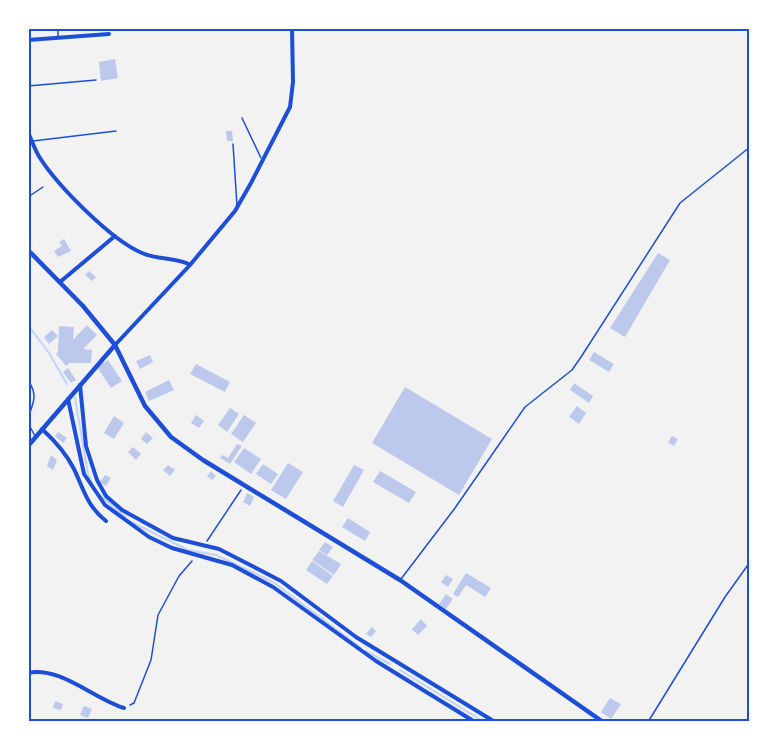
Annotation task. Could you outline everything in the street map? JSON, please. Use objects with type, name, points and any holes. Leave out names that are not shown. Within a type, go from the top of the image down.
[{"type":"street","points":[[28,446],[115,345],[190,265],[237,207],[287,115],[292,99],[292,28]]},
{"type":"street","points":[[28,40],[109,34]]},
{"type":"street","points":[[28,132],[39,157],[56,178],[115,236],[153,258],[184,260],[190,265]]},
{"type":"street","points":[[60,282],[115,236]]},
{"type":"street","points":[[28,250],[60,282],[115,345],[145,406],[160,427],[203,460],[400,580],[603,722]]},
{"type":"street","points":[[80,385],[86,446],[97,480],[106,496],[122,510],[173,538],[219,549],[281,581],[356,637],[495,722]]},
{"type":"street","points":[[68,398],[84,474],[94,492],[105,505],[149,537],[232,565],[273,587],[376,661],[476,722]]},
{"type":"street","points":[[42,429],[60,446],[75,471],[91,508],[106,521]]},
{"type":"street","points":[[28,672],[53,672],[112,704],[124,708]]},
{"type":"lane","points":[[58,28],[58,38]]},
{"type":"lane","points":[[28,86],[96,80]]},
{"type":"lane","points":[[242,118],[263,162]]},
{"type":"lane","points":[[32,141],[116,131]]},
{"type":"lane","points":[[233,144],[237,207]]},
{"type":"lane","points":[[400,580],[455,508],[525,407],[572,370],[680,203],[750,147]]},
{"type":"lane","points":[[28,197],[43,187]]},
{"type":"lane","points":[[28,418],[35,397],[29,382]]},
{"type":"lane","points":[[28,423],[35,437]]},
{"type":"lane","points":[[648,722],[718,607],[750,562]]},
{"type":"path","points":[[203,546],[244,485]]},
{"type":"path","points":[[124,708],[134,703],[151,660],[158,615],[179,576],[197,555]]},
{"type":"building","points":[[115,59],[118,78],[101,81],[99,62]]},
{"type":"building","points":[[226,131],[232,131],[233,141],[227,141]]},
{"type":"building","points":[[64,239],[71,251],[58,257],[54,251],[62,246],[59,242]]},
{"type":"building","points":[[658,253],[670,260],[625,337],[610,328]]},
{"type":"building","points":[[89,271],[96,277],[92,281],[85,275]]},
{"type":"building","points":[[87,325],[97,335],[83,349],[92,350],[91,363],[70,363],[66,366],[56,354],[59,326],[74,327],[73,340]]},
{"type":"building","points":[[52,330],[58,336],[49,344],[44,337]]},
{"type":"building","points":[[594,352],[614,364],[609,372],[589,360]]},
{"type":"building","points":[[150,355],[153,362],[140,369],[136,361]]},
{"type":"building","points":[[108,360],[122,381],[111,388],[97,367]]},
{"type":"building","points":[[196,364],[230,382],[225,392],[190,374]]},
{"type":"building","points":[[68,368],[76,380],[71,383],[63,372]]},
{"type":"building","points":[[169,380],[174,390],[149,401],[145,392]]},
{"type":"building","points":[[574,383],[593,396],[589,403],[570,390]]},
{"type":"building","points":[[405,387],[492,439],[459,495],[372,443]]},
{"type":"building","points":[[577,406],[586,413],[579,424],[569,417]]},
{"type":"building","points":[[230,408],[239,414],[227,432],[218,425]]},
{"type":"building","points":[[196,415],[204,421],[199,428],[191,423]]},
{"type":"building","points":[[244,415],[256,423],[243,442],[231,434]]},
{"type":"building","points":[[114,416],[124,423],[114,439],[104,433]]},
{"type":"building","points":[[58,432],[67,438],[63,443],[55,436]]},
{"type":"building","points":[[146,432],[153,438],[147,444],[141,439]]},
{"type":"building","points":[[672,436],[678,439],[674,446],[668,442]]},
{"type":"building","points":[[237,444],[242,446],[230,464],[220,458],[222,455],[228,458]]},
{"type":"building","points":[[133,447],[141,454],[136,460],[128,452]]},
{"type":"building","points":[[244,448],[261,459],[251,474],[234,462]]},
{"type":"building","points":[[51,455],[57,460],[53,470],[47,466]]},
{"type":"building","points":[[288,463],[303,472],[286,499],[271,490]]},
{"type":"building","points":[[263,464],[278,474],[271,484],[256,474]]},
{"type":"building","points":[[168,465],[175,470],[170,476],[163,470]]},
{"type":"building","points":[[354,465],[364,470],[343,507],[333,501]]},
{"type":"building","points":[[211,471],[216,476],[212,480],[207,476]]},
{"type":"building","points":[[380,471],[416,492],[409,503],[373,482]]},
{"type":"building","points":[[105,475],[111,478],[106,486],[100,482]]},
{"type":"building","points":[[247,493],[254,497],[250,506],[243,502]]},
{"type":"building","points":[[348,518],[370,532],[365,541],[342,527]]},
{"type":"building","points":[[325,542],[333,547],[327,555],[319,550]]},
{"type":"building","points":[[319,551],[341,564],[334,575],[312,560]]},
{"type":"building","points":[[312,561],[333,576],[327,584],[306,570]]},
{"type":"building","points":[[466,573],[491,588],[485,597],[466,585],[458,597],[453,594]]},
{"type":"building","points":[[446,575],[453,579],[448,587],[441,582]]},
{"type":"building","points":[[446,594],[453,599],[446,609],[439,604]]},
{"type":"building","points":[[421,619],[427,626],[418,635],[412,629]]},
{"type":"building","points":[[372,627],[376,631],[371,637],[366,634]]},
{"type":"building","points":[[610,698],[621,704],[611,719],[601,712]]},
{"type":"building","points":[[55,701],[63,704],[61,710],[53,708]]},
{"type":"building","points":[[84,706],[92,709],[88,718],[80,715]]},
{"type":"waterway","points":[[28,325],[49,353],[67,384]]},
{"type":"waterway","points":[[75,398],[88,474],[92,483]]},
{"type":"waterway","points":[[100,495],[125,517]]},
{"type":"waterway","points":[[129,521],[188,550],[216,555],[273,582],[361,648]]},
{"type":"waterway","points":[[366,651],[390,664]]},
{"type":"waterway","points":[[400,670],[484,722]]}]
